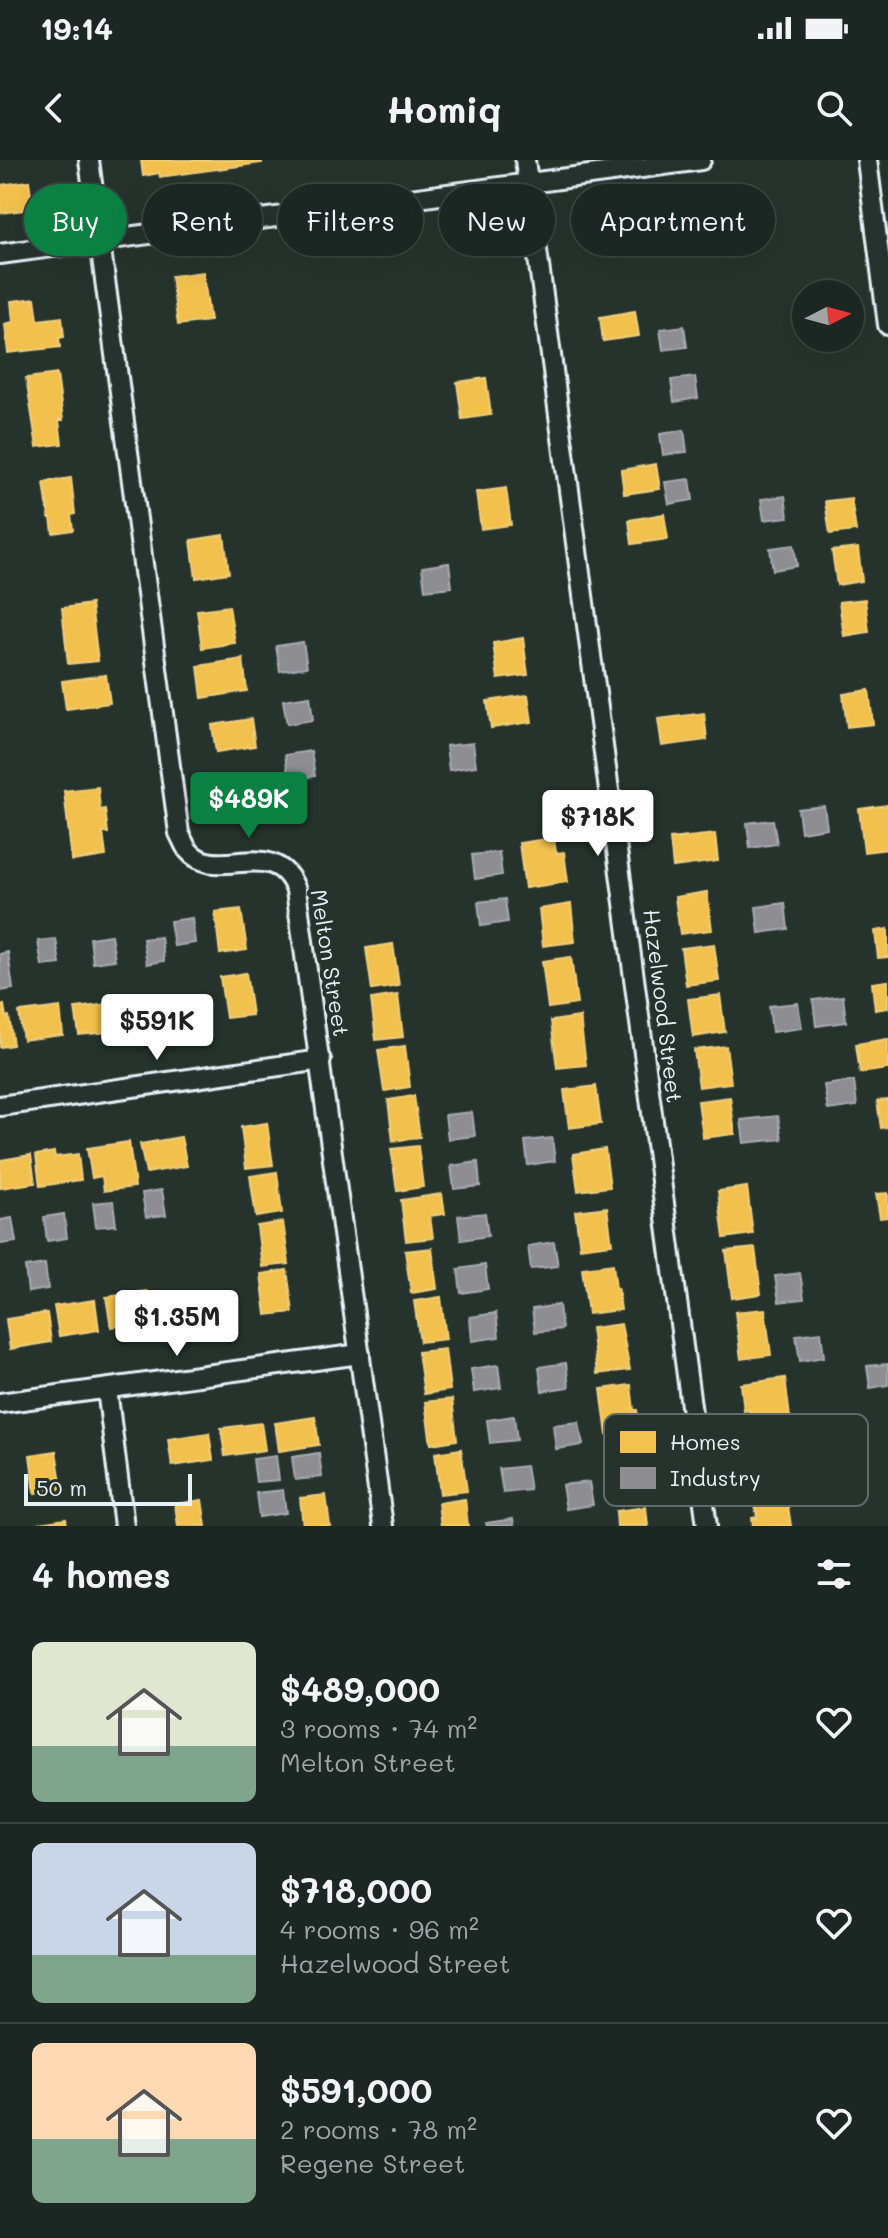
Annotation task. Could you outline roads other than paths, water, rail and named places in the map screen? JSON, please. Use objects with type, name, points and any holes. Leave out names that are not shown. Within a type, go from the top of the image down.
[{"type":"street","name":"Melton Street","points":[[89,160],[92,184]]},
{"type":"street","name":"Hazelwood Street","points":[[525,160],[529,184]]},
{"type":"street","points":[[529,184],[701,160]]},
{"type":"street","points":[[867,160],[888,325]]},
{"type":"street","points":[[127,237],[439,196]]},
{"type":"street","points":[[0,254],[24,251]]},
{"type":"street","name":"Melton Street","points":[[102,256],[179,833],[188,851],[201,860],[221,863],[267,861],[284,870],[296,890],[383,1526]]},
{"type":"street","name":"Hazelwood Street","points":[[539,256],[692,1414]]},
{"type":"street","points":[[0,1106],[321,1060]]},
{"type":"street","points":[[0,1403],[360,1354]]},
{"type":"street","points":[[107,1389],[124,1526]]},
{"type":"street","name":"Hazelwood Street","points":[[704,1506],[707,1526]]}]
